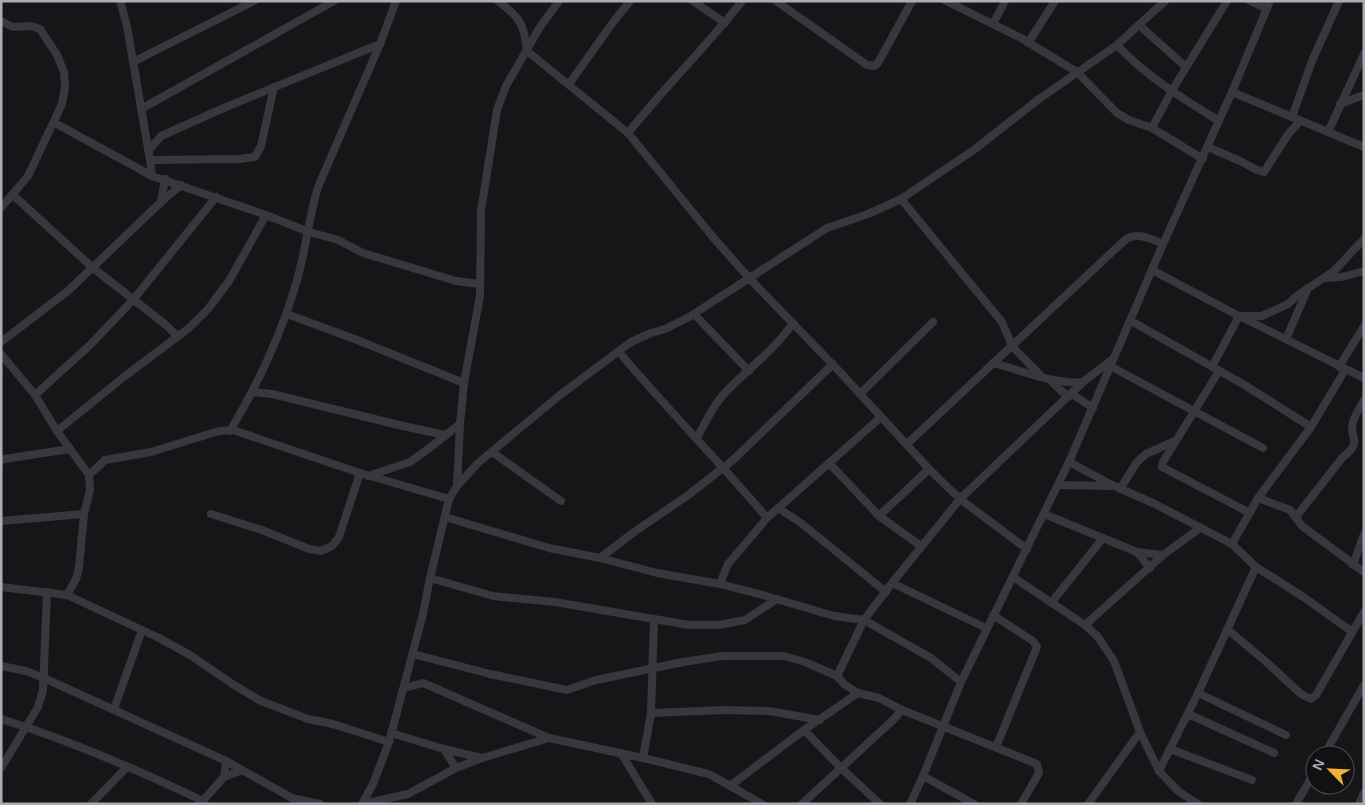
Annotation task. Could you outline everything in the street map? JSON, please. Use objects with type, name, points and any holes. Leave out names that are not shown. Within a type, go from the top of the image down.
[{"type":"street","points":[[120,1],[127,26],[152,176]]},
{"type":"street","points":[[133,62],[254,1]]},
{"type":"street","points":[[141,109],[334,1]]},
{"type":"street","points":[[230,430],[253,392],[279,337],[298,278],[311,210],[318,187],[380,44],[396,1]]},
{"type":"street","points":[[498,1],[513,12],[524,29],[527,51],[628,133],[706,230],[929,469],[960,499],[1027,549]]},
{"type":"street","points":[[457,486],[464,383],[480,296],[482,211],[497,110],[506,86],[540,27],[559,1]]},
{"type":"street","points":[[569,84],[630,1]]},
{"type":"street","points":[[693,1],[725,23]]},
{"type":"street","points":[[628,133],[658,96],[725,23],[742,1]]},
{"type":"street","points":[[776,1],[867,65],[874,66],[878,63],[912,1]]},
{"type":"street","points":[[946,1],[1028,43],[1077,72],[1117,113],[1128,120],[1152,128],[1203,159]]},
{"type":"street","points":[[992,24],[1005,1]]},
{"type":"street","points":[[1028,43],[1055,1]]},
{"type":"street","points":[[362,804],[373,784],[404,688],[449,499],[457,486],[478,463],[560,395],[631,342],[674,325],[694,314],[826,228],[868,214],[901,199],[975,149],[1039,99],[1117,45],[1165,1]]},
{"type":"street","points":[[1152,128],[1171,92],[1226,1]]},
{"type":"street","points":[[910,804],[961,682],[986,628],[1059,485],[1269,5],[1250,1]]},
{"type":"street","points":[[1292,118],[1312,62],[1339,1]]},
{"type":"street","points":[[1,21],[14,26],[30,26],[40,29],[57,55],[64,72],[65,87],[62,104],[55,123],[28,176],[1,208]]},
{"type":"street","points":[[1139,25],[1186,68]]},
{"type":"street","points":[[149,150],[160,136],[380,44]]},
{"type":"street","points":[[1117,45],[1134,64],[1171,92],[1219,121]]},
{"type":"street","points":[[1328,132],[1364,54]]},
{"type":"street","points":[[150,160],[239,159],[255,156],[261,146],[274,87]]},
{"type":"street","points":[[1232,92],[1364,147]]},
{"type":"street","points":[[1340,104],[1364,95]]},
{"type":"street","points":[[1208,147],[1264,172],[1289,133],[1300,121]]},
{"type":"street","points":[[55,123],[152,176],[216,197],[308,232],[338,240],[363,253],[456,281],[480,284]]},
{"type":"street","points":[[145,131],[160,136]]},
{"type":"street","points":[[161,202],[166,180]]},
{"type":"street","points":[[1,342],[69,290],[181,185]]},
{"type":"street","points":[[13,195],[93,268],[177,336]]},
{"type":"street","points":[[35,395],[90,344],[133,300],[216,197]]},
{"type":"street","points":[[901,199],[1002,322],[1012,346],[1041,376]]},
{"type":"street","points":[[56,431],[189,328],[208,309],[229,281],[266,215]]},
{"type":"street","points":[[907,444],[1126,239],[1133,235],[1163,244]]},
{"type":"street","points":[[1239,316],[1262,316],[1288,304],[1343,262],[1364,239]]},
{"type":"street","points":[[1152,270],[1342,369],[1364,378]]},
{"type":"street","points":[[1323,278],[1342,277],[1364,271]]},
{"type":"street","points":[[1286,339],[1308,288]]},
{"type":"street","points":[[287,314],[381,349],[464,383]]},
{"type":"street","points":[[694,314],[749,371]]},
{"type":"street","points":[[1239,316],[1195,412],[1163,462],[1162,467],[1250,513]]},
{"type":"street","points":[[1131,320],[1243,384],[1311,427]]},
{"type":"street","points":[[860,394],[933,322]]},
{"type":"street","points":[[697,438],[713,408],[723,395],[774,349],[793,323]]},
{"type":"street","points":[[1232,544],[1258,498],[1311,427],[1364,326]]},
{"type":"street","points":[[619,352],[673,414],[724,467],[767,518]]},
{"type":"street","points":[[1,354],[35,395],[56,431],[89,475],[90,490],[84,514],[79,568],[76,579],[67,595]]},
{"type":"street","points":[[837,676],[864,620],[960,499],[1083,382],[1114,358]]},
{"type":"street","points":[[993,363],[1050,380],[1070,396],[1093,408]]},
{"type":"street","points":[[600,558],[724,467],[833,364]]},
{"type":"street","points":[[1110,366],[1263,448]]},
{"type":"street","points":[[1050,380],[1074,383],[1083,382]]},
{"type":"street","points":[[253,392],[272,394],[445,435]]},
{"type":"street","points":[[1296,517],[1342,458],[1351,451],[1355,444],[1353,423],[1364,400]]},
{"type":"street","points":[[720,584],[728,564],[767,518],[881,417]]},
{"type":"street","points":[[368,476],[410,462],[460,424]]},
{"type":"street","points":[[89,475],[105,460],[150,452],[219,431],[230,430],[368,476],[449,499]]},
{"type":"street","points":[[1120,488],[1137,462],[1146,454],[1177,440]]},
{"type":"street","points":[[1,461],[70,449]]},
{"type":"street","points":[[492,452],[561,501]]},
{"type":"street","points":[[1069,462],[1232,544],[1256,567],[1352,631]]},
{"type":"street","points":[[829,463],[879,516],[921,546]]},
{"type":"street","points":[[879,516],[929,469]]},
{"type":"street","points":[[211,514],[262,530],[309,549],[321,551],[332,546],[339,537],[360,473]]},
{"type":"street","points":[[1059,485],[1112,485]]},
{"type":"street","points":[[1258,498],[1290,510],[1302,526],[1364,572]]},
{"type":"street","points":[[778,508],[801,523],[886,592]]},
{"type":"street","points":[[1,521],[84,514]]},
{"type":"street","points":[[1044,514],[1137,552],[1164,555]]},
{"type":"street","points":[[445,517],[540,546],[600,558],[657,573],[720,584],[834,616],[864,620],[931,658],[961,682]]},
{"type":"street","points":[[1085,625],[1164,555],[1200,528]]},
{"type":"street","points":[[1353,564],[1364,534]]},
{"type":"street","points":[[1051,603],[1091,555],[1102,538]]},
{"type":"street","points":[[1137,552],[1150,568]]},
{"type":"street","points":[[1160,771],[1256,567]]},
{"type":"street","points":[[1013,577],[1085,625],[1098,637],[1114,661],[1140,732],[1160,771],[1189,802],[1198,804]]},
{"type":"street","points":[[430,578],[493,596],[556,602],[689,625],[720,625],[745,620],[777,599]]},
{"type":"street","points":[[892,583],[986,628]]},
{"type":"street","points":[[1,587],[67,595],[190,655],[261,701],[308,719],[333,724],[388,742]]},
{"type":"street","points":[[1,768],[38,707],[43,690],[47,592]]},
{"type":"street","points":[[1227,630],[1264,660],[1301,694],[1311,699],[1316,695],[1364,612]]},
{"type":"street","points":[[993,615],[1033,641],[1037,647],[996,747]]},
{"type":"street","points":[[643,758],[651,713],[654,620]]},
{"type":"street","points":[[114,709],[142,630]]},
{"type":"street","points":[[413,654],[465,669],[567,690],[596,680],[684,662],[723,656],[784,656],[805,662],[837,676],[844,684],[858,693],[879,698],[902,710],[1037,764],[1039,773],[1022,804]]},
{"type":"street","points":[[1,666],[26,671],[44,678],[226,761],[288,801],[320,804]]},
{"type":"street","points":[[407,677],[549,738],[708,774],[762,804]]},
{"type":"street","points":[[404,688],[423,683]]},
{"type":"street","points":[[844,684],[844,702]]},
{"type":"street","points":[[1330,745],[1364,685]]},
{"type":"street","points":[[730,786],[804,730],[858,693]]},
{"type":"street","points":[[1198,693],[1286,735]]},
{"type":"street","points":[[651,713],[725,710],[769,711],[820,720]]},
{"type":"street","points":[[802,804],[902,710]]},
{"type":"street","points":[[1188,714],[1274,753]]},
{"type":"street","points":[[1,719],[26,726],[127,766],[202,802],[224,777],[242,770]]},
{"type":"street","points":[[804,730],[880,804]]},
{"type":"street","points":[[1088,804],[1140,732]]},
{"type":"street","points":[[391,733],[482,758]]},
{"type":"street","points":[[362,804],[408,794],[456,768],[482,758],[549,738]]},
{"type":"street","points":[[1170,748],[1252,780]]},
{"type":"street","points":[[444,749],[456,768]]},
{"type":"street","points":[[621,753],[652,804]]},
{"type":"street","points":[[224,777],[226,761]]},
{"type":"street","points":[[92,804],[127,766]]},
{"type":"street","points":[[923,776],[974,804]]},
{"type":"street","points":[[1296,804],[1305,788]]},
{"type":"street","points":[[1359,804],[1364,793]]}]
